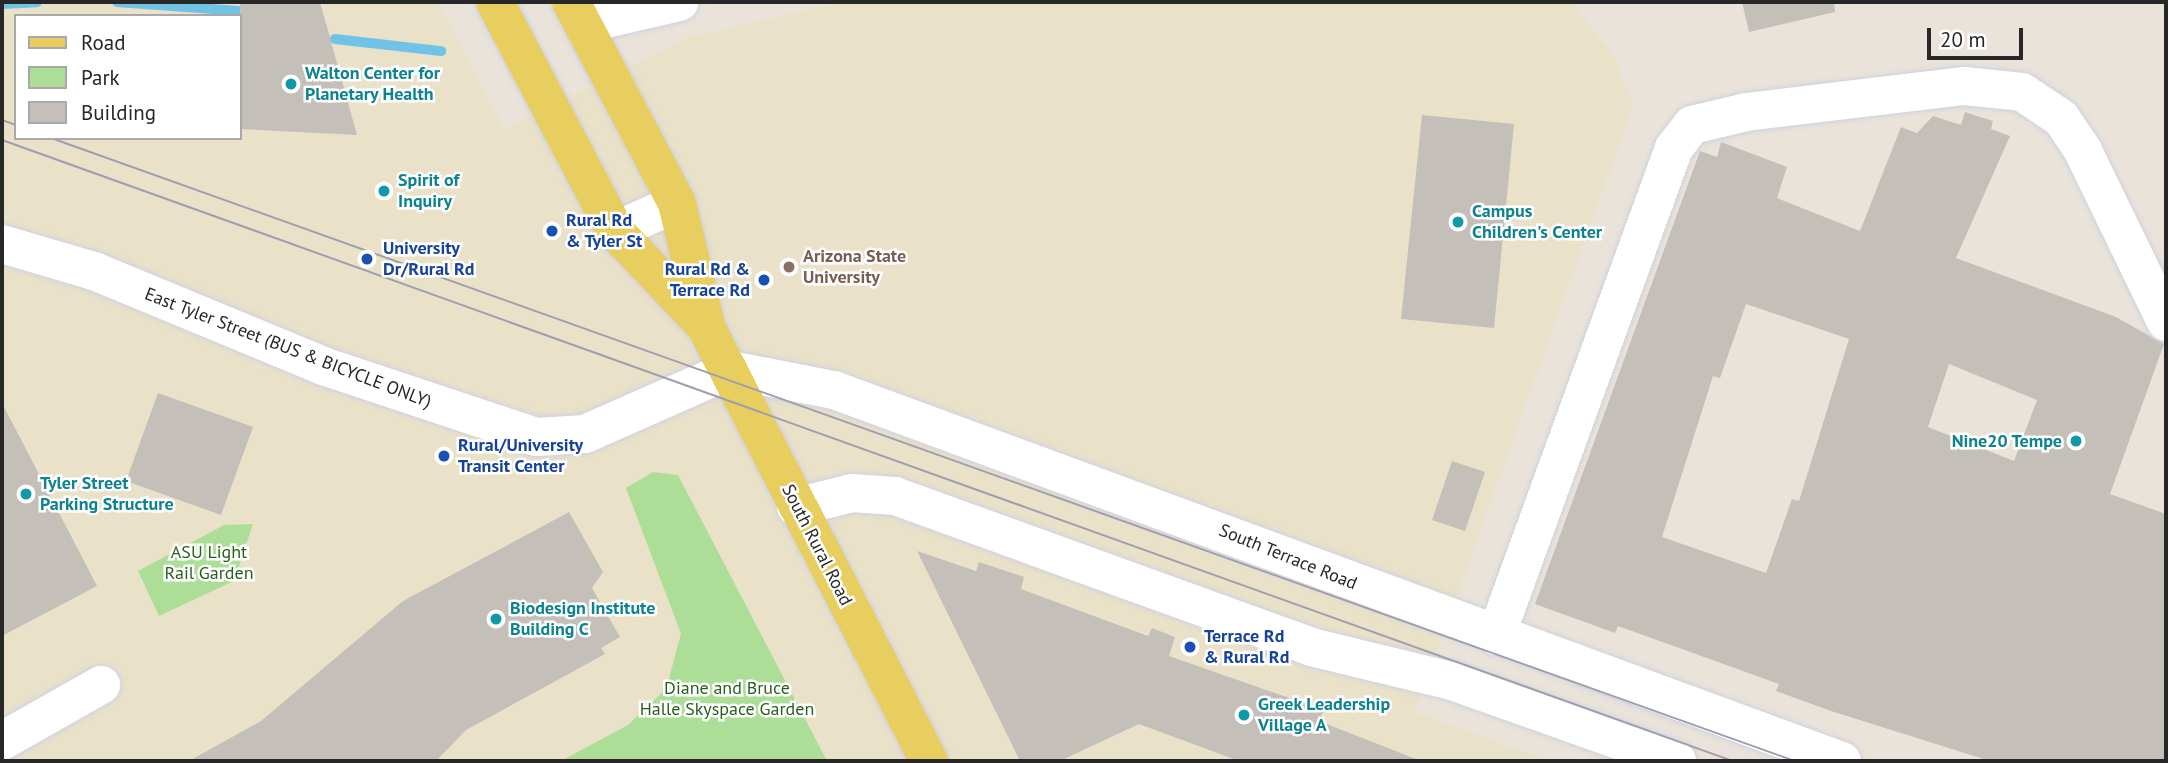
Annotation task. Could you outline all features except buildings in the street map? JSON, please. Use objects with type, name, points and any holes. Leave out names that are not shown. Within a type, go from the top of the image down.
[{"type":"main road","name":"South Rural Road","points":[[495,2],[615,231],[706,327],[730,370],[796,507],[929,761]]},
{"type":"main road","name":"South Rural Road","points":[[578,13],[677,203],[706,327]]},
{"type":"street","points":[[578,13],[679,2]]},
{"type":"street","points":[[1496,636],[1674,148],[1692,125],[1746,112],[1964,86],[2022,92],[2061,118],[2083,151],[2111,221],[2166,322]]},
{"type":"street","points":[[615,231],[677,203]]},
{"type":"street","name":"East Tyler Street (BUS & BICYCLE ONLY)","points":[[2,244],[94,271],[323,366],[537,438],[585,434],[730,370]]},
{"type":"street","name":"South Terrace Road","points":[[730,370],[853,396],[1496,636],[1842,761]]},
{"type":"street","points":[[796,507],[852,493],[895,496],[1300,643],[1452,681],[1678,761]]},
{"type":"street","points":[[2,741],[101,685]]},
{"type":"shaded area","name":"Arizona State University","points":[[2,2],[438,2],[504,129],[693,36],[845,2],[1571,2],[1615,58],[1633,106],[1415,712],[1550,761],[2,761]]},
{"type":"green space","name":"Diane and Bruce Halle Skyspace Garden","points":[[653,472],[678,475],[827,761],[561,761],[628,725],[666,689],[681,634],[626,488]]},
{"type":"green space","name":"ASU Light Rail Garden","points":[[253,524],[234,581],[159,616],[138,571],[224,525]]},
{"type":"waterway","points":[[2,4],[37,2]]},
{"type":"waterway","points":[[117,2],[252,12]]},
{"type":"waterway","points":[[335,39],[441,51]]},
{"type":"tram line","points":[[2,120],[14,124]]},
{"type":"tram line","points":[[2,140],[1733,761]]},
{"type":"tram line","points":[[57,140],[1795,761]]},
{"type":"place","name":"Walton Center for Planetary Health","points":[[291,84]]},
{"type":"place","name":"Spirit of Inquiry","points":[[384,191]]},
{"type":"place","name":"Campus Children's Center","points":[[1458,222]]},
{"type":"place","name":"Rural Rd & Tyler St","points":[[552,231]]},
{"type":"place","name":"University Dr/Rural Rd","points":[[367,259]]},
{"type":"place","name":"Arizona State University","points":[[789,267]]},
{"type":"place","name":"Rural Rd & Terrace Rd","points":[[764,280]]},
{"type":"place","name":"Nine20 Tempe","points":[[2076,441]]},
{"type":"place","name":"Rural/University Transit Center","points":[[444,456]]},
{"type":"place","name":"Tyler Street Parking Structure","points":[[26,494]]},
{"type":"place","name":"Biodesign Institute Building C","points":[[496,619]]},
{"type":"place","name":"Terrace Rd & Rural Rd","points":[[1190,647]]},
{"type":"place","name":"Greek Leadership Village A","points":[[1244,715]]}]
